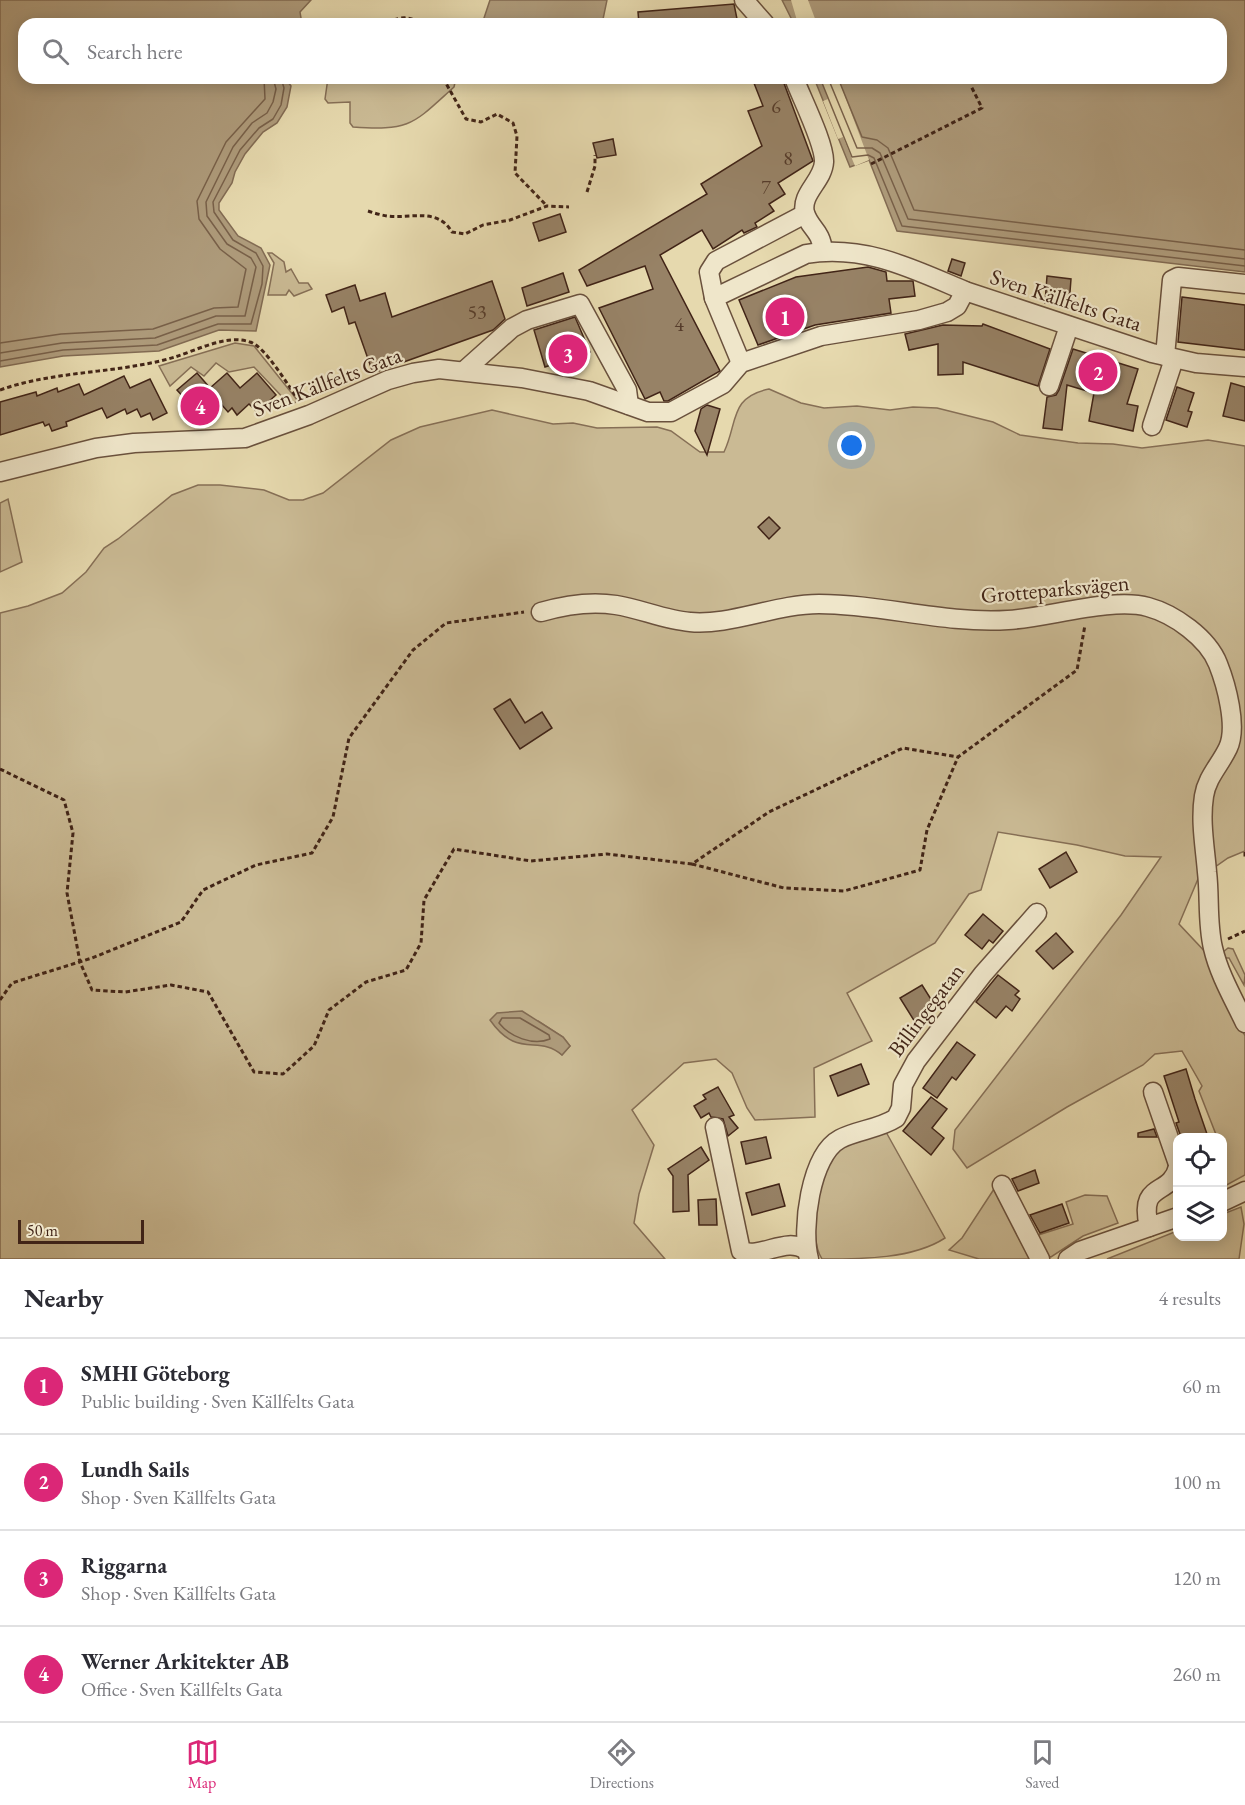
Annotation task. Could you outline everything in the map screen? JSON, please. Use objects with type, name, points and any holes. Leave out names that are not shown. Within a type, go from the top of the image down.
[{"type":"street","points":[[744,0],[760,18]]},
{"type":"street","points":[[796,84],[824,153],[821,173],[806,199],[806,214],[821,237],[823,251]]},
{"type":"street","points":[[741,363],[714,298],[709,272],[716,261],[806,214]]},
{"type":"street","points":[[714,298],[806,254],[823,251],[886,258],[965,291]]},
{"type":"street","name":"Sven Källfelts Gata","points":[[1170,358],[1172,280],[1178,277],[1245,284]]},
{"type":"street","name":"Sven Källfelts Gata","points":[[0,472],[105,447],[180,439],[245,438],[309,416],[388,380],[439,369],[465,370],[589,391],[648,412],[671,412],[723,384],[741,363],[821,336],[919,320],[947,312],[957,306],[965,291],[1170,358],[1245,367]]},
{"type":"street","points":[[465,370],[512,328],[527,320],[579,304],[627,390],[629,405]]},
{"type":"street","points":[[1049,386],[1069,326]]},
{"type":"street","points":[[1152,426],[1170,358]]},
{"type":"street","name":"Grotteparksvägen","points":[[541,612],[595,604],[617,605],[688,622],[706,623],[798,604],[861,606],[974,620],[1036,618],[1087,609],[1129,605],[1146,606],[1160,611],[1202,640],[1218,664],[1232,722],[1229,746],[1207,783],[1204,796],[1203,829],[1212,945],[1223,978],[1245,1023]]},
{"type":"street","name":"Billingegatan","points":[[808,1255],[805,1235],[812,1191],[822,1158],[840,1139],[896,1118],[901,1108],[903,1085],[916,1061],[983,974],[1037,913]]},
{"type":"street","points":[[1153,1092],[1173,1151]]},
{"type":"street","name":"Billingegatan","points":[[715,1127],[741,1251],[764,1253],[795,1245],[808,1255]]},
{"type":"street","points":[[1149,1227],[1146,1211],[1150,1196],[1173,1179]]},
{"type":"street","points":[[1002,1185],[1040,1259]]},
{"type":"street","points":[[1227,1200],[1245,1191]]},
{"type":"street","points":[[1068,1259],[1080,1251],[1173,1219]]},
{"type":"path","points":[[397,18],[413,18]]},
{"type":"path","points":[[446,84],[466,119],[481,122],[498,114],[513,123],[517,136],[515,173],[547,206]]},
{"type":"path","points":[[871,164],[982,108],[971,86]]},
{"type":"path","points":[[587,192],[595,166],[595,155]]},
{"type":"path","points":[[368,211],[386,216],[429,215],[445,221],[452,232],[465,234],[483,225],[510,220],[547,206],[569,207]]},
{"type":"path","points":[[0,390],[17,384],[116,367],[142,366],[222,342],[245,340],[260,348],[309,416]]},
{"type":"path","points":[[0,769],[64,800],[73,833],[67,893],[80,962],[92,990],[125,992],[171,985],[208,992],[254,1072],[283,1074],[314,1046],[329,1010],[366,982],[406,970],[421,943],[424,900],[454,849],[531,861],[607,854],[692,864],[784,888],[844,891],[920,870],[927,830],[958,757],[1077,670],[1087,609]]},
{"type":"path","points":[[0,1000],[12,983],[80,962],[181,922],[203,890],[256,865],[312,853],[333,818],[350,738],[413,650],[446,623],[528,611],[541,612]]},
{"type":"path","points":[[692,864],[769,812],[903,748],[958,757]]},
{"type":"path","points":[[1245,852],[1245,858]]},
{"type":"shaded area","points":[[327,84],[455,84],[419,117],[400,126],[387,128],[353,127],[350,123],[350,102],[328,103],[325,99]]},
{"type":"shaded area","points":[[268,253],[272,253],[284,262],[286,272],[291,269],[299,283],[308,283],[312,289],[294,296],[289,290],[286,295],[268,295],[274,263]]},
{"type":"shaded area","points":[[235,343],[254,346],[298,401],[290,405],[254,367],[229,372],[216,363],[204,376],[191,367],[170,386],[159,366]]},
{"type":"shaded area","points":[[769,389],[801,403],[824,408],[857,406],[890,410],[913,407],[937,408],[993,422],[1020,435],[1078,443],[1142,448],[1208,440],[1245,446],[1245,851],[1228,858],[1198,879],[1179,924],[1209,956],[1245,1036],[1245,1175],[1227,1185],[1227,1133],[1215,1133],[1199,1091],[1202,1086],[1182,1051],[1155,1054],[1143,1065],[1067,1107],[967,1168],[953,1149],[955,1130],[1121,915],[1161,857],[1125,856],[1077,845],[998,832],[981,890],[969,894],[935,943],[847,993],[872,1041],[814,1068],[815,1117],[755,1120],[747,1108],[732,1073],[716,1059],[684,1063],[632,1110],[654,1145],[639,1194],[634,1223],[665,1259],[0,1259],[0,613],[28,606],[62,593],[86,572],[104,548],[172,495],[198,485],[264,490],[289,500],[303,500],[323,493],[391,440],[420,427],[492,410],[553,424],[573,423],[597,428],[657,427],[671,431],[700,452],[724,452],[737,413],[747,398]],"holes":[[[538,1021],[563,1037],[570,1046],[562,1055],[553,1047]]]},
{"type":"shaded area","points":[[8,499],[22,562],[0,572],[0,503]]},
{"type":"shaded area","points":[[1228,948],[1233,949],[1245,975],[1244,985],[1229,958],[1224,958],[1222,953]]},
{"type":"shaded area","points":[[886,1132],[945,1238],[932,1245],[903,1254],[870,1258],[822,1259],[815,1235],[816,1202],[825,1170],[831,1158],[838,1149],[849,1143]]},
{"type":"shaded area","points":[[996,1186],[995,1191],[1030,1259],[979,1259],[949,1250],[962,1238]]},
{"type":"shaded area","points":[[1085,1195],[1107,1196],[1118,1223],[1083,1236],[1051,1257],[1045,1255],[1032,1237],[1073,1224],[1066,1202]]},
{"type":"shaded area","points":[[1241,1207],[1244,1224],[1239,1259],[1107,1259],[1173,1233],[1173,1241],[1227,1241],[1227,1212]]},
{"type":"water","points":[[0,0],[311,0],[300,12],[301,18],[18,18],[18,84],[290,84],[291,86],[287,107],[277,123],[263,132],[245,154],[232,183],[219,203],[219,210],[238,236],[261,248],[270,265],[256,331],[219,330],[159,351],[63,356],[0,367]]},
{"type":"water","points":[[490,0],[607,0],[603,18],[484,18]]},
{"type":"water","points":[[782,0],[1245,0],[1245,272],[897,231],[869,160],[850,167],[816,84],[1227,84],[1227,18],[791,18]]},
{"type":"water","points":[[522,1011],[563,1037],[570,1046],[562,1055],[545,1046],[519,1043],[510,1039],[500,1032],[490,1020],[497,1013]]},
{"type":"pier","points":[[791,0],[808,0],[815,18],[796,18]]},
{"type":"pier","points":[[822,84],[840,84],[869,160],[855,166],[843,137],[838,139],[823,101],[828,99]]},
{"type":"building","points":[[734,4],[737,18],[638,18],[638,12]]},
{"type":"building","points":[[754,84],[784,84],[813,161],[778,183],[785,194],[769,204],[774,211],[755,223],[757,227],[744,233],[742,230],[713,249],[702,230],[660,255],[720,371],[668,401],[664,401],[660,392],[645,399],[599,308],[653,289],[645,266],[587,286],[579,270],[707,194],[701,184],[762,146],[748,111],[763,106]]},
{"type":"building","points":[[613,139],[616,155],[597,158],[593,143]]},
{"type":"building","points":[[560,214],[566,232],[539,241],[533,223]]},
{"type":"building","points":[[952,259],[965,263],[961,276],[948,271]]},
{"type":"building","points":[[868,267],[886,272],[887,281],[913,281],[915,296],[889,299],[891,313],[815,325],[758,345],[739,300],[796,277]]},
{"type":"building","points":[[563,273],[569,292],[527,306],[522,288]]},
{"type":"building","points":[[1047,276],[1071,279],[1069,305],[1045,303]]},
{"type":"building","points":[[492,281],[505,319],[493,330],[373,373],[355,322],[349,324],[344,307],[332,312],[326,295],[355,285],[360,301],[385,293],[392,317]]},
{"type":"building","points":[[1182,297],[1245,305],[1245,350],[1178,342]]},
{"type":"building","points":[[575,317],[590,352],[545,367],[534,330]]},
{"type":"building","points":[[983,324],[1050,349],[1038,386],[963,362],[963,374],[938,375],[938,344],[909,350],[905,334],[943,325],[982,326]]},
{"type":"building","points":[[1073,349],[1138,369],[1127,404],[1138,406],[1133,431],[1089,421],[1094,393],[1067,385],[1062,430],[1043,428],[1047,397],[1056,395],[1059,390]]},
{"type":"building","points":[[197,373],[210,388],[227,373],[240,388],[257,373],[276,395],[257,412],[249,404],[237,415],[232,408],[228,412],[215,397],[197,412],[177,390]]},
{"type":"building","points":[[124,376],[130,388],[150,379],[167,413],[153,420],[150,413],[141,417],[137,409],[127,414],[125,409],[107,418],[102,408],[66,422],[67,426],[52,431],[49,424],[45,426],[43,422],[0,435],[0,402],[36,392],[37,396],[57,388],[58,392],[79,384],[84,395]]},
{"type":"building","points":[[1231,383],[1245,387],[1245,421],[1223,416]]},
{"type":"building","points":[[1177,387],[1194,393],[1188,411],[1192,412],[1187,427],[1166,420]]},
{"type":"building","points":[[707,405],[720,409],[707,455],[695,431],[701,409]]},
{"type":"building","points":[[769,517],[780,528],[769,539],[758,527]]},
{"type":"building","points":[[510,699],[525,723],[542,712],[552,728],[520,749],[494,709]]},
{"type":"building","points":[[1066,852],[1077,872],[1050,888],[1039,869]]},
{"type":"building","points":[[983,914],[1003,931],[993,943],[989,940],[982,949],[965,935]]},
{"type":"building","points":[[1056,933],[1073,952],[1053,969],[1036,951]]},
{"type":"building","points":[[998,975],[1019,991],[1015,995],[1020,999],[1012,1011],[1006,1006],[996,1018],[976,1002]]},
{"type":"building","points":[[922,985],[934,1004],[928,1008],[931,1012],[915,1022],[900,998]]},
{"type":"building","points":[[957,1042],[975,1055],[956,1080],[952,1077],[937,1098],[923,1088]]},
{"type":"building","points":[[861,1064],[869,1084],[838,1096],[830,1076]]},
{"type":"building","points":[[1186,1069],[1207,1133],[1180,1133],[1176,1123],[1179,1122],[1164,1076]]},
{"type":"building","points":[[718,1087],[734,1115],[729,1117],[738,1128],[728,1136],[723,1119],[711,1117],[709,1113],[701,1118],[694,1106],[706,1099],[703,1095]]},
{"type":"building","points":[[931,1097],[947,1109],[932,1128],[944,1138],[931,1155],[903,1131]]},
{"type":"building","points":[[1154,1129],[1157,1137],[1138,1137],[1138,1133]]},
{"type":"building","points":[[766,1137],[771,1158],[746,1164],[741,1142]]},
{"type":"building","points":[[701,1147],[709,1160],[688,1175],[689,1211],[673,1212],[673,1176],[668,1169]]},
{"type":"building","points":[[1035,1170],[1039,1183],[1018,1191],[1012,1179]]},
{"type":"building","points":[[779,1184],[785,1206],[752,1215],[746,1193]]},
{"type":"building","points":[[716,1199],[717,1225],[699,1225],[698,1200]]},
{"type":"building","points":[[1062,1204],[1069,1223],[1040,1233],[1030,1215]]},
{"type":"place","name":"SMHI Göteborg","points":[[785,317]]},
{"type":"place","name":"Riggarna","points":[[568,354]]},
{"type":"place","name":"Lundh Sails","points":[[1098,372]]},
{"type":"place","name":"Werner Arkitekter AB","points":[[200,406]]}]
